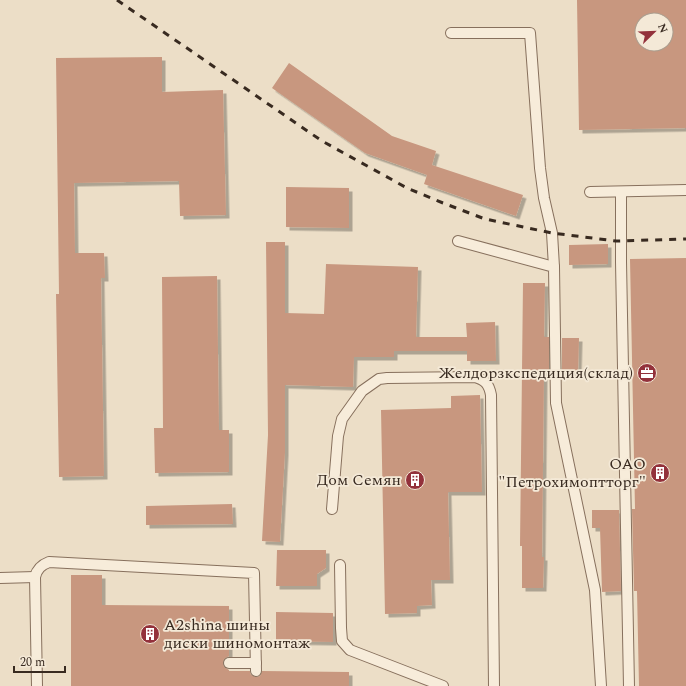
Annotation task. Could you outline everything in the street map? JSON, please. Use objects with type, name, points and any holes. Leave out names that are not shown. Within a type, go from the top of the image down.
[{"type":"lane","points":[[451,33],[530,33],[540,168],[544,198],[552,233],[556,402],[594,590],[601,686]]},
{"type":"lane","points":[[590,192],[686,190]]},
{"type":"lane","points":[[621,192],[629,686]]},
{"type":"lane","points":[[458,241],[554,267]]},
{"type":"lane","points":[[332,510],[338,436],[342,419],[358,396],[370,384],[379,379],[387,378],[474,377],[482,379],[486,383],[490,389],[491,395],[494,686]]},
{"type":"lane","points":[[37,686],[35,577],[37,570],[42,564],[49,562],[254,573],[256,667],[229,663]]},
{"type":"lane","points":[[340,565],[342,641],[350,650],[443,686]]},
{"type":"lane","points":[[0,578],[35,577]]},
{"type":"building","points":[[577,0],[686,0],[686,128],[579,130]]},
{"type":"building","points":[[162,57],[162,92],[223,90],[226,215],[180,216],[179,181],[74,183],[75,253],[104,253],[105,278],[101,278],[104,476],[59,477],[56,294],[59,294],[56,58]]},
{"type":"building","points":[[289,63],[392,136],[436,151],[432,165],[523,195],[516,216],[424,184],[427,175],[365,153],[272,88]]},
{"type":"building","points":[[286,187],[349,188],[349,228],[286,227]]},
{"type":"building","points":[[266,242],[285,242],[285,313],[324,314],[326,264],[418,267],[416,337],[467,337],[466,323],[495,322],[496,361],[467,361],[467,351],[394,351],[394,357],[354,357],[353,387],[285,385],[285,452],[280,542],[262,541],[268,435]]},
{"type":"building","points":[[608,244],[608,264],[569,265],[569,245]]},
{"type":"building","name":"ОАО \"Петрохимоптторг\"","points":[[686,258],[686,686],[639,686],[637,591],[634,591],[632,509],[635,509],[630,259]]},
{"type":"building","points":[[217,276],[219,430],[229,430],[229,472],[155,473],[154,428],[163,428],[162,277]]},
{"type":"building","points":[[523,283],[545,283],[544,337],[549,337],[549,372],[544,371],[543,588],[522,588],[522,546],[520,546]]},
{"type":"building","points":[[562,338],[579,338],[578,372],[562,372]]},
{"type":"building","name":"Дом Семян","points":[[480,395],[482,492],[448,492],[450,580],[431,580],[432,605],[417,606],[417,613],[385,614],[381,410],[451,408],[451,396]]},
{"type":"building","points":[[232,504],[233,524],[146,525],[146,506]]},
{"type":"building","points":[[592,510],[619,510],[621,591],[602,592],[600,528],[592,528]]},
{"type":"building","points":[[277,550],[326,550],[326,568],[317,574],[317,586],[276,586]]},
{"type":"building","name":"A2shina шины диски шиномонтаж","points":[[71,575],[102,575],[102,605],[229,606],[229,656],[224,659],[223,663],[224,667],[229,671],[250,671],[251,675],[256,677],[260,676],[262,671],[349,672],[349,686],[71,686]]},
{"type":"building","points":[[276,612],[333,613],[333,642],[276,641]]},
{"type":"railway","points":[[117,0],[322,141],[407,188],[485,219],[552,233],[616,241],[686,239]]},
{"type":"place","name":"Желдорзкспедиция(склад)","points":[[647,373]]},
{"type":"place","name":"ОАО \"Петрохимоптторг\"","points":[[660,473]]},
{"type":"place","name":"Дом Семян","points":[[415,480]]},
{"type":"place","name":"A2shina шины диски шиномонтаж","points":[[150,634]]}]
